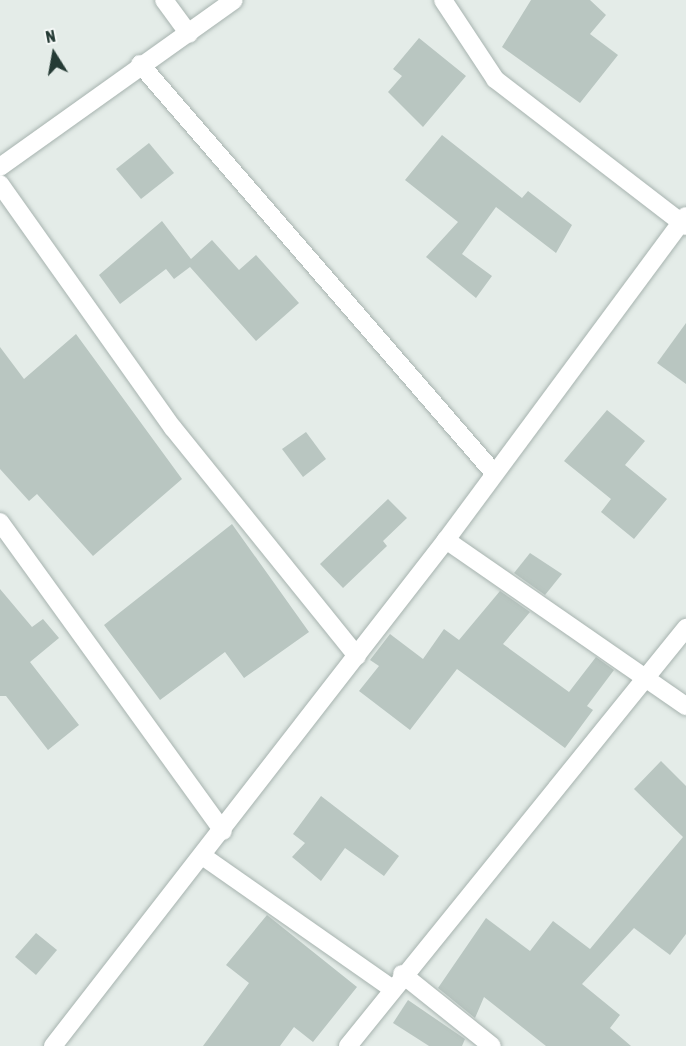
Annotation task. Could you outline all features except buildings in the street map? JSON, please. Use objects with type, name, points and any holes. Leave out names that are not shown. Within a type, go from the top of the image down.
[{"type":"street","points":[[164,0],[189,34]]},
{"type":"street","points":[[0,167],[140,64],[189,34],[234,0]]},
{"type":"street","points":[[53,1046],[204,857],[446,540],[684,221],[495,79],[443,0]]},
{"type":"street","points":[[140,64],[494,473]]},
{"type":"street","points":[[0,184],[173,428],[357,656]]},
{"type":"street","points":[[0,522],[223,831]]},
{"type":"street","points":[[446,540],[686,706]]},
{"type":"street","points":[[348,1046],[397,981],[650,679],[686,628]]},
{"type":"street","points":[[204,857],[397,981],[492,1046]]}]
